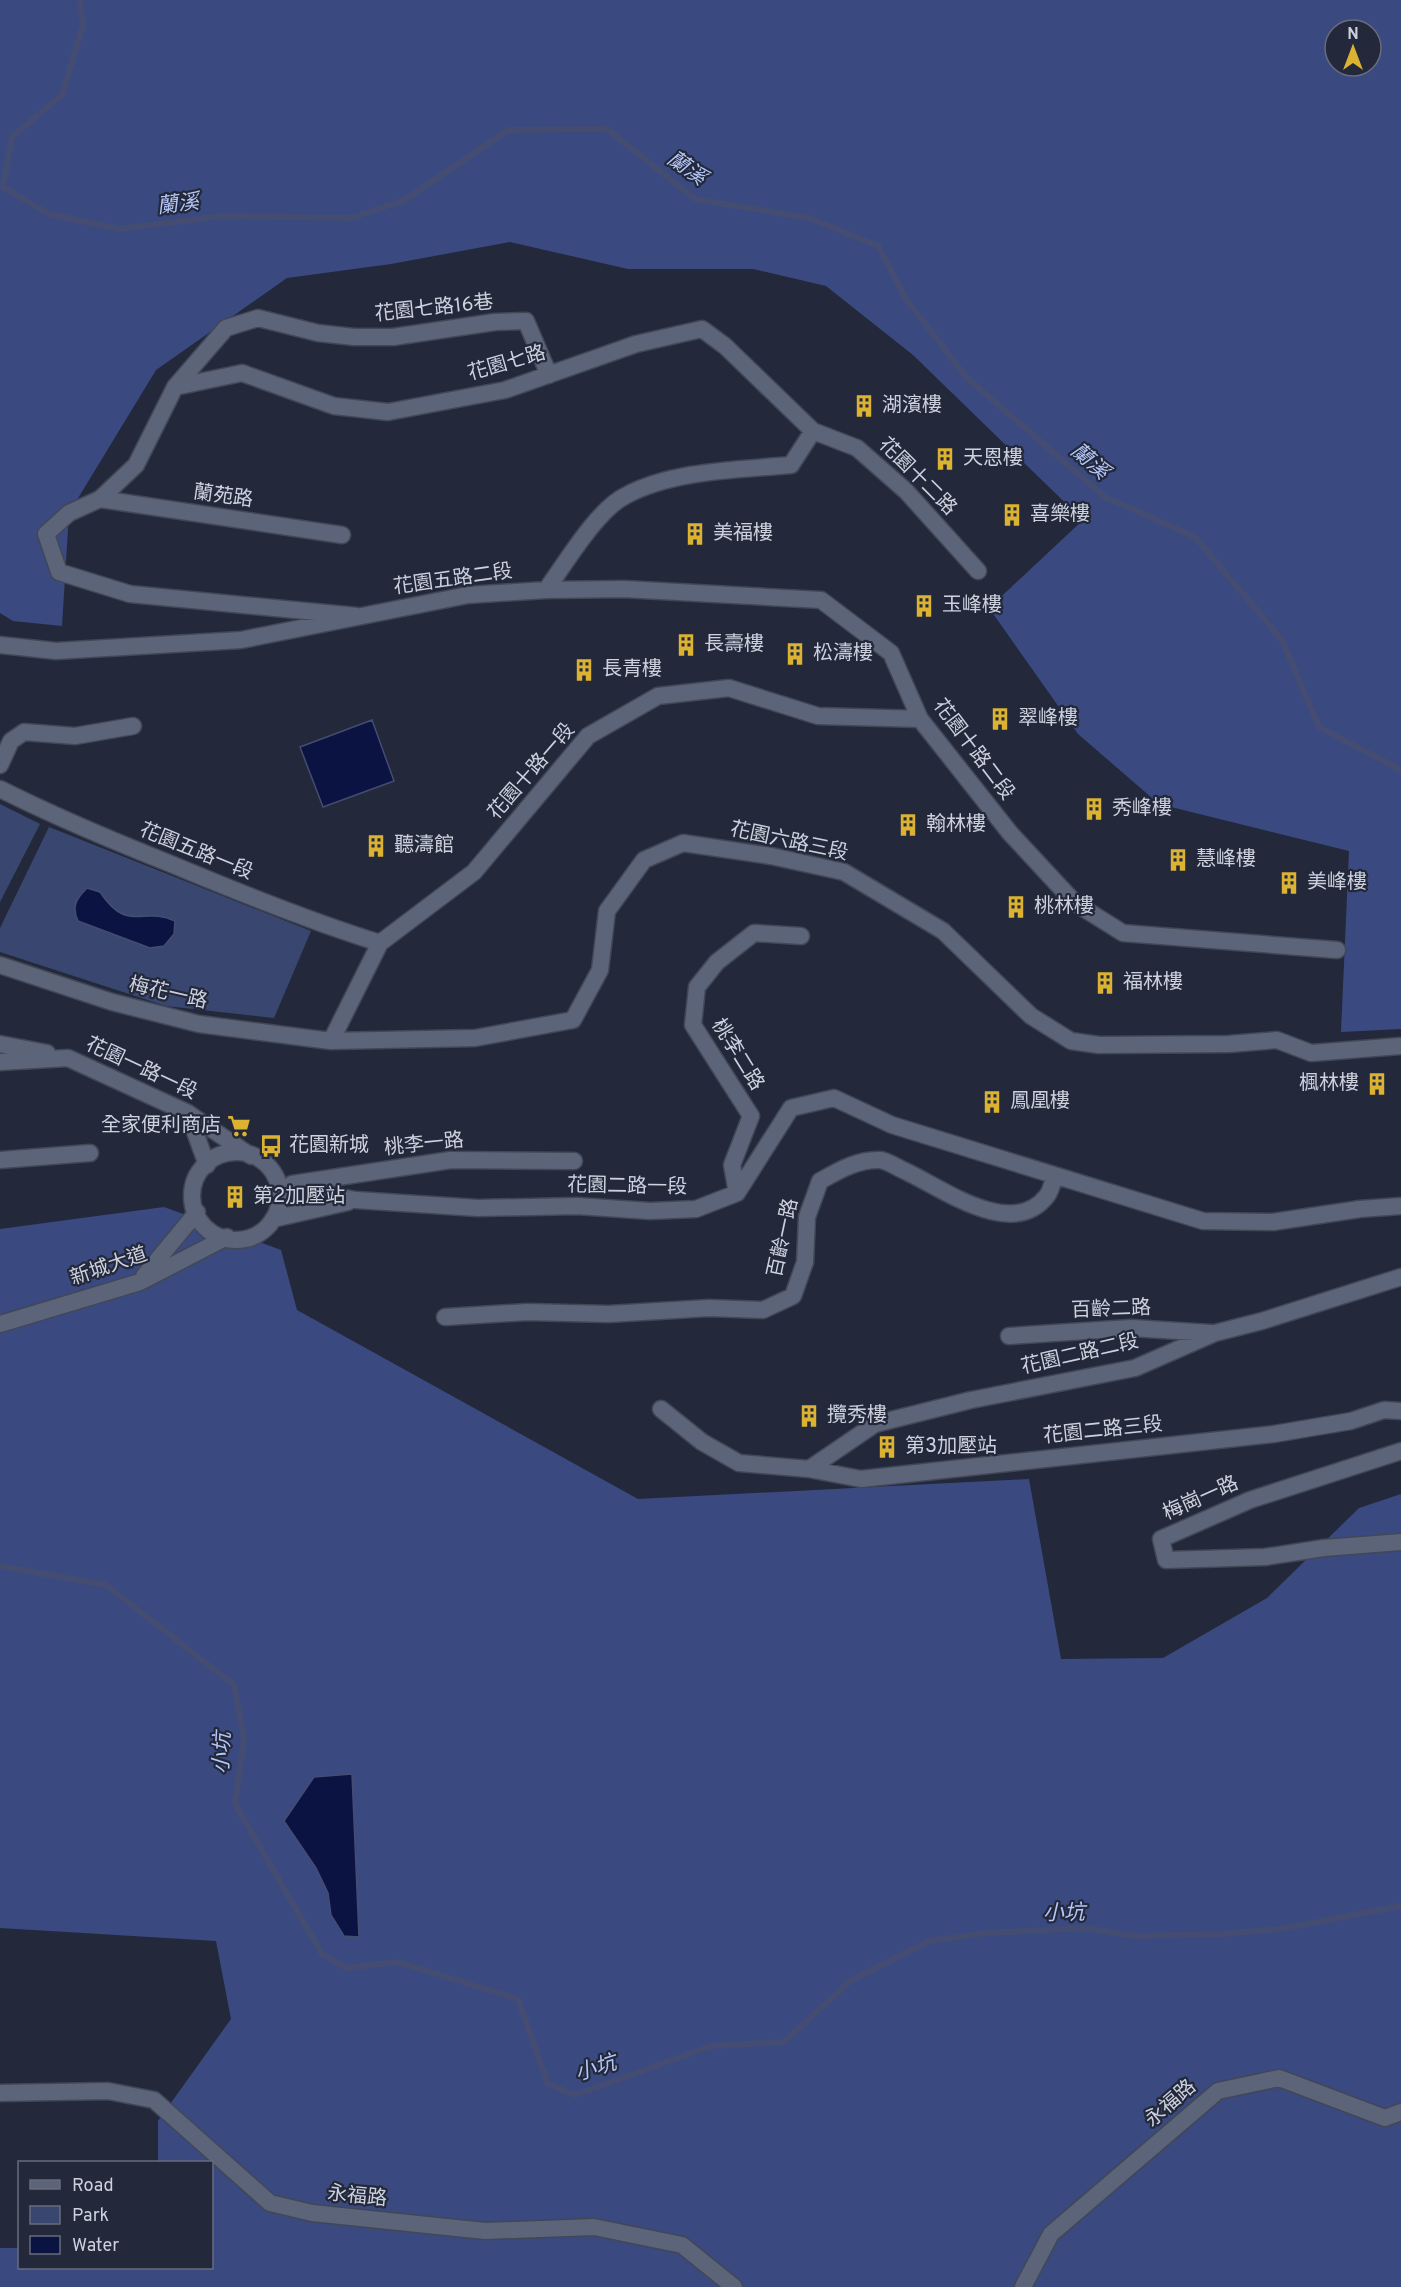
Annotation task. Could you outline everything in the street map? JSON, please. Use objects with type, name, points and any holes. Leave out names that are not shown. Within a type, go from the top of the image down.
[{"type":"street","name":"花園七路16巷","points":[[175,387],[226,328],[258,318],[318,333],[354,338],[393,338],[495,322],[526,321],[549,375]]},
{"type":"street","name":"花園七路","points":[[175,387],[242,373],[334,406],[388,412],[505,390],[636,344],[702,328],[725,346],[813,431]]},
{"type":"street","points":[[175,387],[136,465],[100,500],[69,513],[46,534],[59,572],[130,594],[357,616]]},
{"type":"street","points":[[546,590],[594,524],[624,496],[684,476],[791,465],[813,431]]},
{"type":"street","name":"花園十二路","points":[[813,431],[857,448],[906,491],[978,571]]},
{"type":"street","name":"蘭苑路","points":[[100,500],[342,535]]},
{"type":"street","name":"花園五路二段","points":[[357,616],[468,595],[546,590]]},
{"type":"street","name":"花園十路二段","points":[[546,590],[660,590],[821,600],[891,653],[920,718],[1010,833],[1075,903],[1123,933],[1337,950]]},
{"type":"street","points":[[0,645],[56,651],[230,641],[357,616]]},
{"type":"street","name":"花園十路一段","points":[[380,943],[474,872],[588,736],[658,696],[729,688],[818,716],[920,718]]},
{"type":"street","points":[[0,765],[11,741],[24,732],[75,736],[134,726]]},
{"type":"street","name":"花園五路一段","points":[[0,789],[50,815],[318,924],[380,943]]},
{"type":"street","name":"花園六路三段","points":[[331,1041],[476,1038],[573,1020],[600,970],[607,911],[644,860],[684,843],[771,856],[844,872],[943,931],[1031,1017],[1071,1041],[1099,1045],[1229,1044],[1277,1040],[1311,1053],[1401,1046]]},
{"type":"street","name":"桃李二路","points":[[737,1193],[732,1166],[751,1116],[693,1025],[696,987],[717,962],[754,933],[801,936]]},
{"type":"street","points":[[331,1041],[380,943]]},
{"type":"street","name":"梅花一路","points":[[0,965],[112,1002],[199,1024],[331,1041]]},
{"type":"street","points":[[0,1044],[68,1058]]},
{"type":"street","name":"花園一路一段","points":[[0,1062],[68,1058],[188,1113],[251,1156]]},
{"type":"street","points":[[737,1193],[791,1108],[834,1098],[892,1125],[1203,1221],[1273,1222],[1360,1209],[1401,1206]]},
{"type":"street","points":[[188,1113],[207,1165]]},
{"type":"street","points":[[240,1152],[251,1156],[262,1161],[275,1176],[279,1186],[279,1208],[273,1219],[265,1230],[254,1237],[240,1240],[208,1230],[203,1225],[192,1200],[197,1174],[216,1157],[228,1153],[240,1152]]},
{"type":"street","points":[[0,1160],[90,1153]]},
{"type":"street","name":"桃李一路","points":[[279,1186],[451,1160],[574,1161]]},
{"type":"street","name":"百齡一路","points":[[445,1317],[527,1312],[609,1314],[709,1308],[763,1310],[793,1296],[805,1262],[807,1217],[820,1181],[852,1164],[881,1160],[928,1181],[964,1202],[999,1214],[1032,1210],[1048,1196],[1055,1176]]},
{"type":"street","name":"花園二路一段","points":[[279,1186],[356,1200],[478,1208],[577,1206],[650,1211],[696,1209],[737,1193]]},
{"type":"street","points":[[273,1219],[356,1200]]},
{"type":"street","points":[[140,1282],[197,1212]]},
{"type":"street","name":"新城大道","points":[[0,1324],[140,1282],[227,1237]]},
{"type":"street","name":"花園二路二段","points":[[809,1469],[875,1424],[971,1400],[1135,1368],[1215,1333],[1262,1321],[1401,1277]]},
{"type":"street","name":"百齡二路","points":[[1009,1336],[1131,1328],[1215,1333]]},
{"type":"street","points":[[661,1410],[702,1442],[739,1463],[809,1469]]},
{"type":"street","name":"花園二路三段","points":[[809,1469],[861,1479],[1274,1434],[1351,1421],[1384,1410],[1401,1411]]},
{"type":"street","name":"梅崗一路","points":[[1401,1451],[1250,1500],[1161,1539],[1166,1560],[1265,1557],[1324,1548],[1401,1542]]},
{"type":"street","name":"永福路","points":[[1023,2287],[1051,2234],[1218,2091],[1279,2078],[1385,2118],[1401,2112]]},
{"type":"street","name":"永福路","points":[[0,2092],[108,2091],[154,2100],[270,2203],[312,2213],[485,2231],[594,2228],[682,2245],[734,2287]]},
{"type":"green space","points":[[0,804],[40,824],[0,902]]},
{"type":"green space","points":[[49,827],[311,931],[274,1018],[166,1006],[0,952],[0,928]]},
{"type":"shaded area","points":[[0,0],[1401,0],[1401,1029],[1341,1032],[1349,851],[1159,804],[1078,734],[989,608],[1083,520],[913,355],[826,286],[753,269],[628,269],[510,242],[391,264],[287,278],[156,370],[69,513],[62,626],[13,621],[0,613]]},
{"type":"shaded area","points":[[164,1207],[281,1250],[297,1310],[638,1499],[1029,1479],[1061,1659],[1163,1658],[1267,1598],[1359,1508],[1401,1494],[1401,2287],[0,2287],[0,2248],[18,2248],[18,2269],[213,2269],[213,2161],[158,2161],[158,2121],[231,2019],[216,1941],[0,1928],[0,1229]]},
{"type":"water","points":[[372,720],[394,781],[323,807],[300,747]]},
{"type":"water","points":[[87,888],[100,892],[110,905],[127,916],[163,917],[175,921],[174,934],[164,946],[150,948],[78,921],[75,911],[76,903]]},
{"type":"water","points":[[352,1774],[359,1937],[344,1936],[331,1915],[328,1893],[316,1868],[284,1821],[314,1777]]},
{"type":"waterway","name":"蘭溪","points":[[80,0],[83,25],[62,95],[12,137],[3,187],[49,214],[119,229],[223,216],[351,218],[405,200],[508,130],[607,129],[695,199],[809,218],[878,246],[906,299],[967,378],[1105,497],[1195,537],[1282,640],[1319,727],[1401,770]]},
{"type":"waterway","name":"小坑","points":[[0,1566],[106,1585],[234,1685],[244,1739],[235,1804],[322,1954],[346,1968],[398,1962],[518,1999],[548,2084],[575,2095],[711,2046],[784,2042],[850,1981],[929,1941],[986,1933],[1087,1928],[1134,1936],[1223,1934],[1280,1929],[1401,1906]]},
{"type":"place","name":"湖濱樓","points":[[864,406]]},
{"type":"place","name":"天恩樓","points":[[945,459]]},
{"type":"place","name":"喜樂樓","points":[[1012,515]]},
{"type":"place","name":"美福樓","points":[[695,534]]},
{"type":"place","name":"玉峰樓","points":[[924,606]]},
{"type":"place","name":"長壽樓","points":[[686,645]]},
{"type":"place","name":"松濤樓","points":[[795,654]]},
{"type":"place","name":"長青樓","points":[[584,670]]},
{"type":"place","name":"翠峰樓","points":[[1000,719]]},
{"type":"place","name":"秀峰樓","points":[[1094,809]]},
{"type":"place","name":"翰林樓","points":[[908,825]]},
{"type":"place","name":"聽濤館","points":[[376,846]]},
{"type":"place","name":"慧峰樓","points":[[1178,860]]},
{"type":"place","name":"美峰樓","points":[[1289,883]]},
{"type":"place","name":"桃林樓","points":[[1016,907]]},
{"type":"place","name":"福林樓","points":[[1105,983]]},
{"type":"place","name":"楓林樓","points":[[1377,1084]]},
{"type":"place","name":"鳳凰樓","points":[[992,1102]]},
{"type":"place","name":"全家便利商店","points":[[239,1126]]},
{"type":"place","name":"花園新城","points":[[271,1146]]},
{"type":"place","name":"第2加壓站","points":[[235,1197]]},
{"type":"place","name":"攬秀樓","points":[[809,1416]]},
{"type":"place","name":"第3加壓站","points":[[887,1447]]}]
